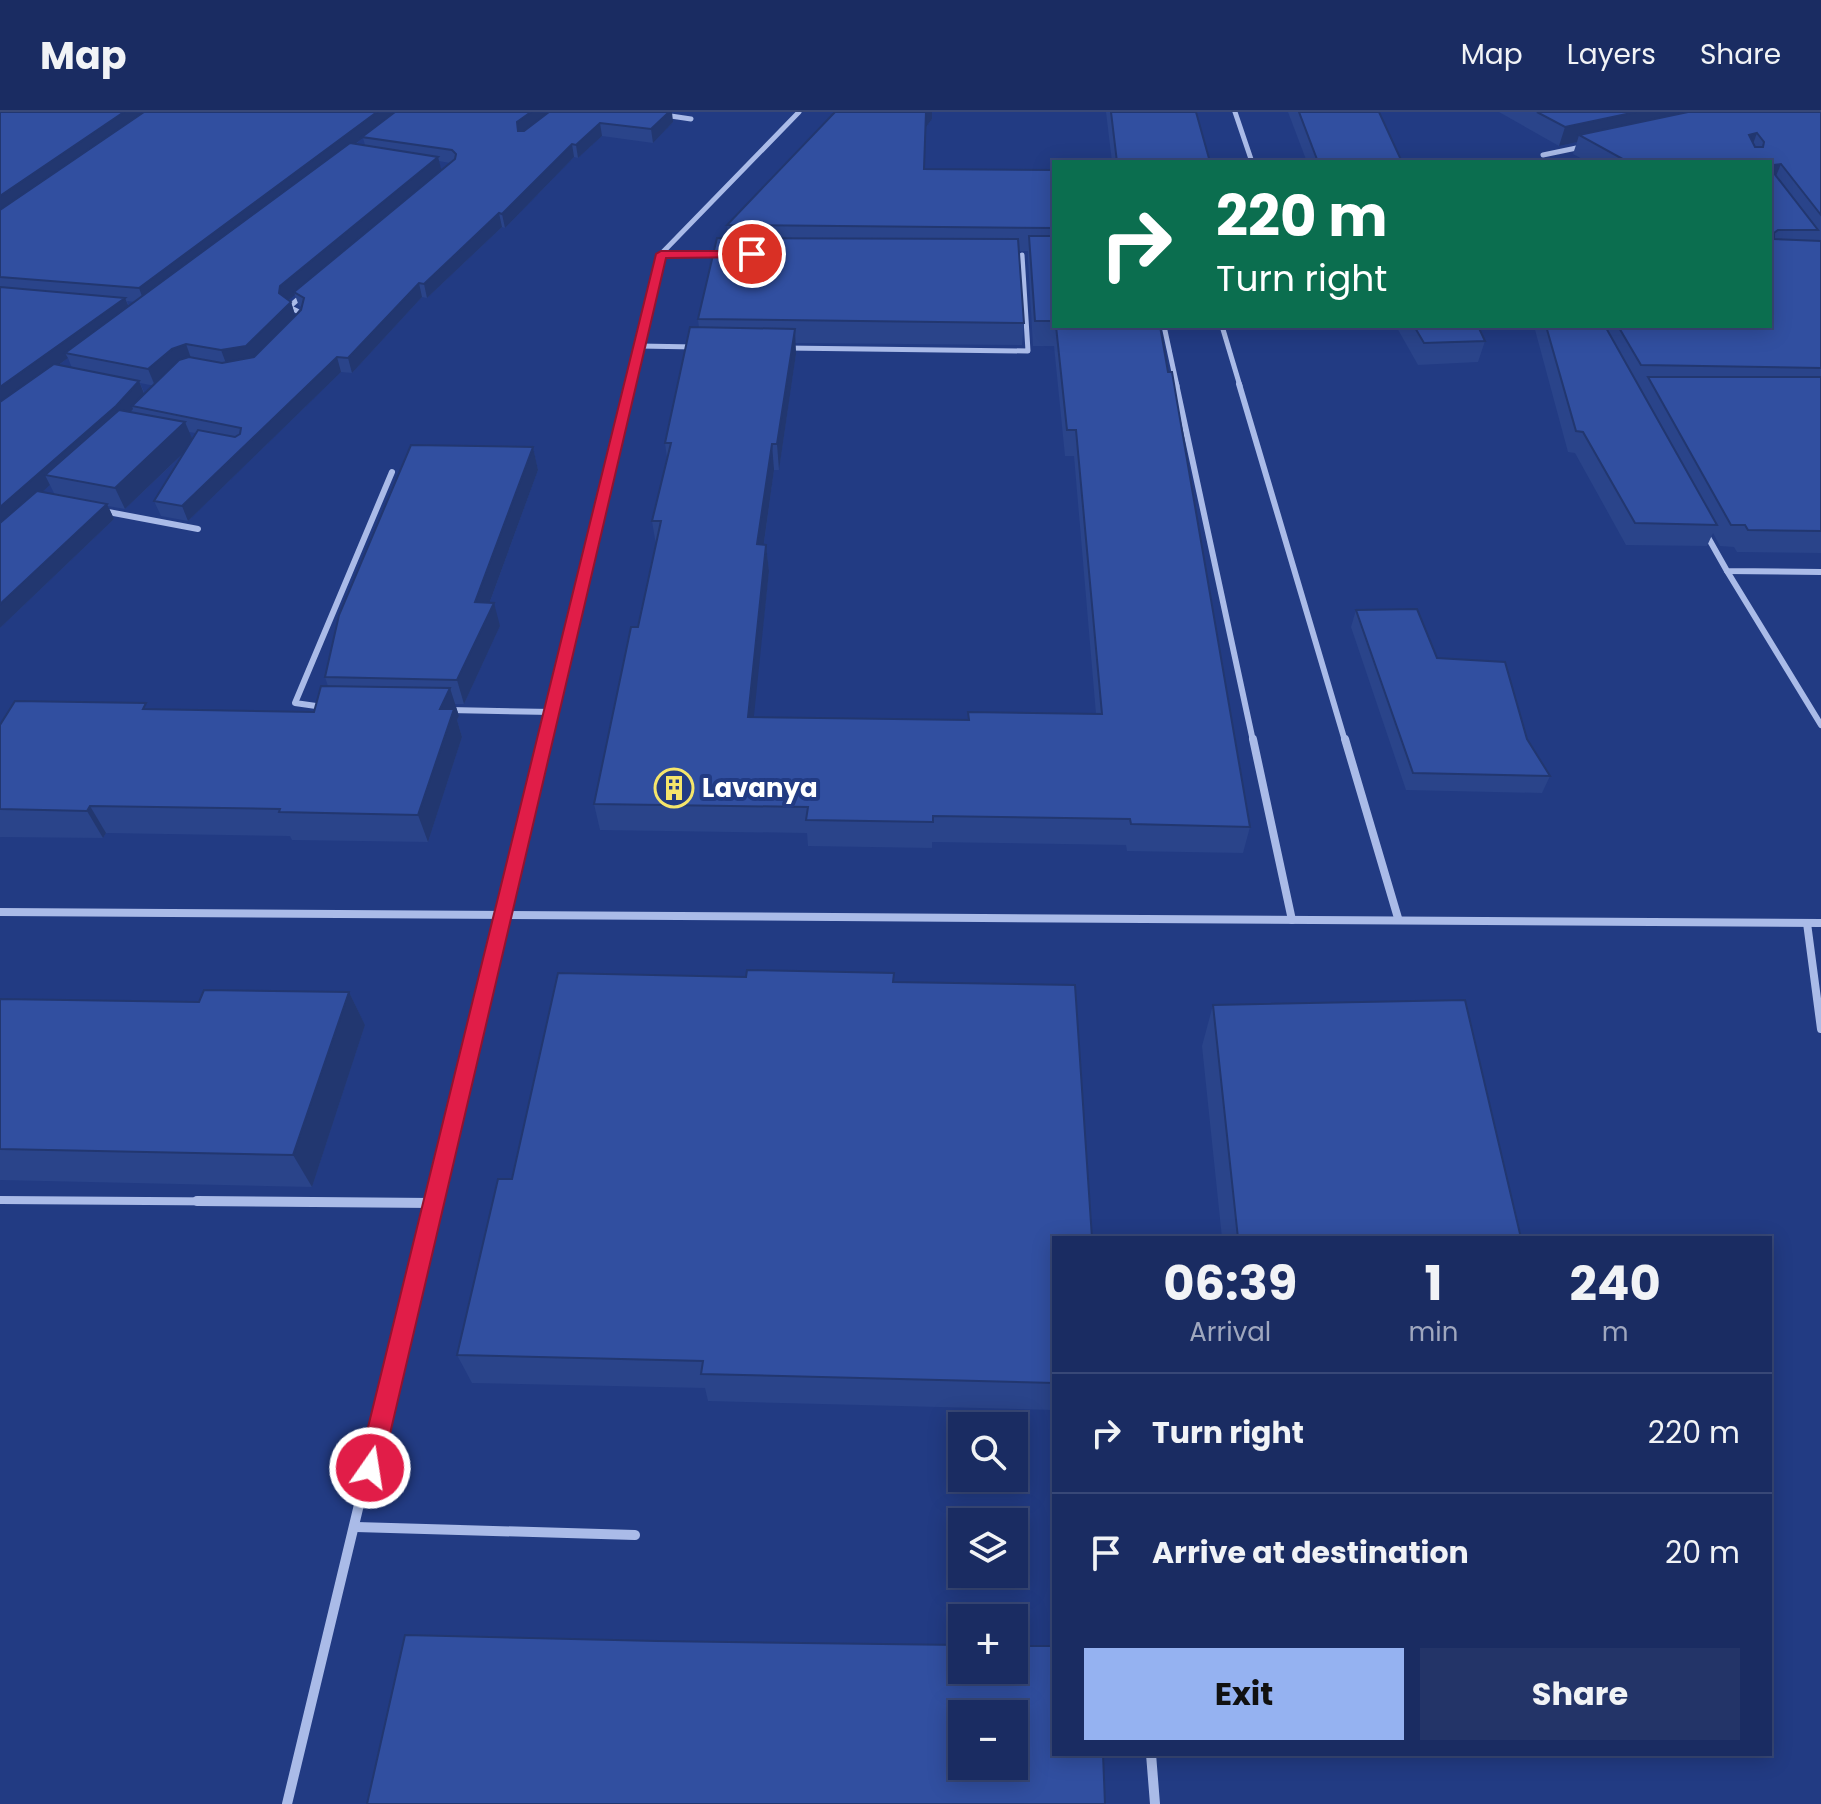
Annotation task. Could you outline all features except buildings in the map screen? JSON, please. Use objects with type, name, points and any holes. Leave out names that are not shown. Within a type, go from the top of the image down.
[{"type":"street","points":[[664,112],[661,115],[691,119]]},
{"type":"street","points":[[287,1804],[661,254],[799,112]]},
{"type":"street","points":[[1235,112],[1251,160]]},
{"type":"street","points":[[1543,155],[1588,145]]},
{"type":"street","points":[[661,254],[724,254]]},
{"type":"street","points":[[1007,255],[1038,255]]},
{"type":"street","points":[[779,348],[1028,351],[1022,255]]},
{"type":"street","points":[[301,321],[303,314],[289,307],[313,287]]},
{"type":"street","points":[[1164,328],[1292,920]]},
{"type":"street","points":[[1223,328],[1398,918]]},
{"type":"street","points":[[639,346],[702,347]]},
{"type":"street","points":[[332,708],[295,703],[392,472]]},
{"type":"street","points":[[90,509],[198,529]]},
{"type":"street","points":[[1704,530],[1821,725]]},
{"type":"street","points":[[1727,571],[1821,572]]},
{"type":"street","points":[[442,710],[552,712]]},
{"type":"street","points":[[0,912],[1292,920],[1398,918],[1821,923]]},
{"type":"street","points":[[1807,923],[1821,1029]]},
{"type":"street","points":[[0,1200],[433,1203]]},
{"type":"street","points":[[356,1527],[635,1535]]},
{"type":"street","points":[[1151,1756],[1155,1804]]},
{"type":"place","name":"Lavanya","points":[[674,788]]},
{"type":"route","points":[[370,1468],[661,254],[752,254]]}]
